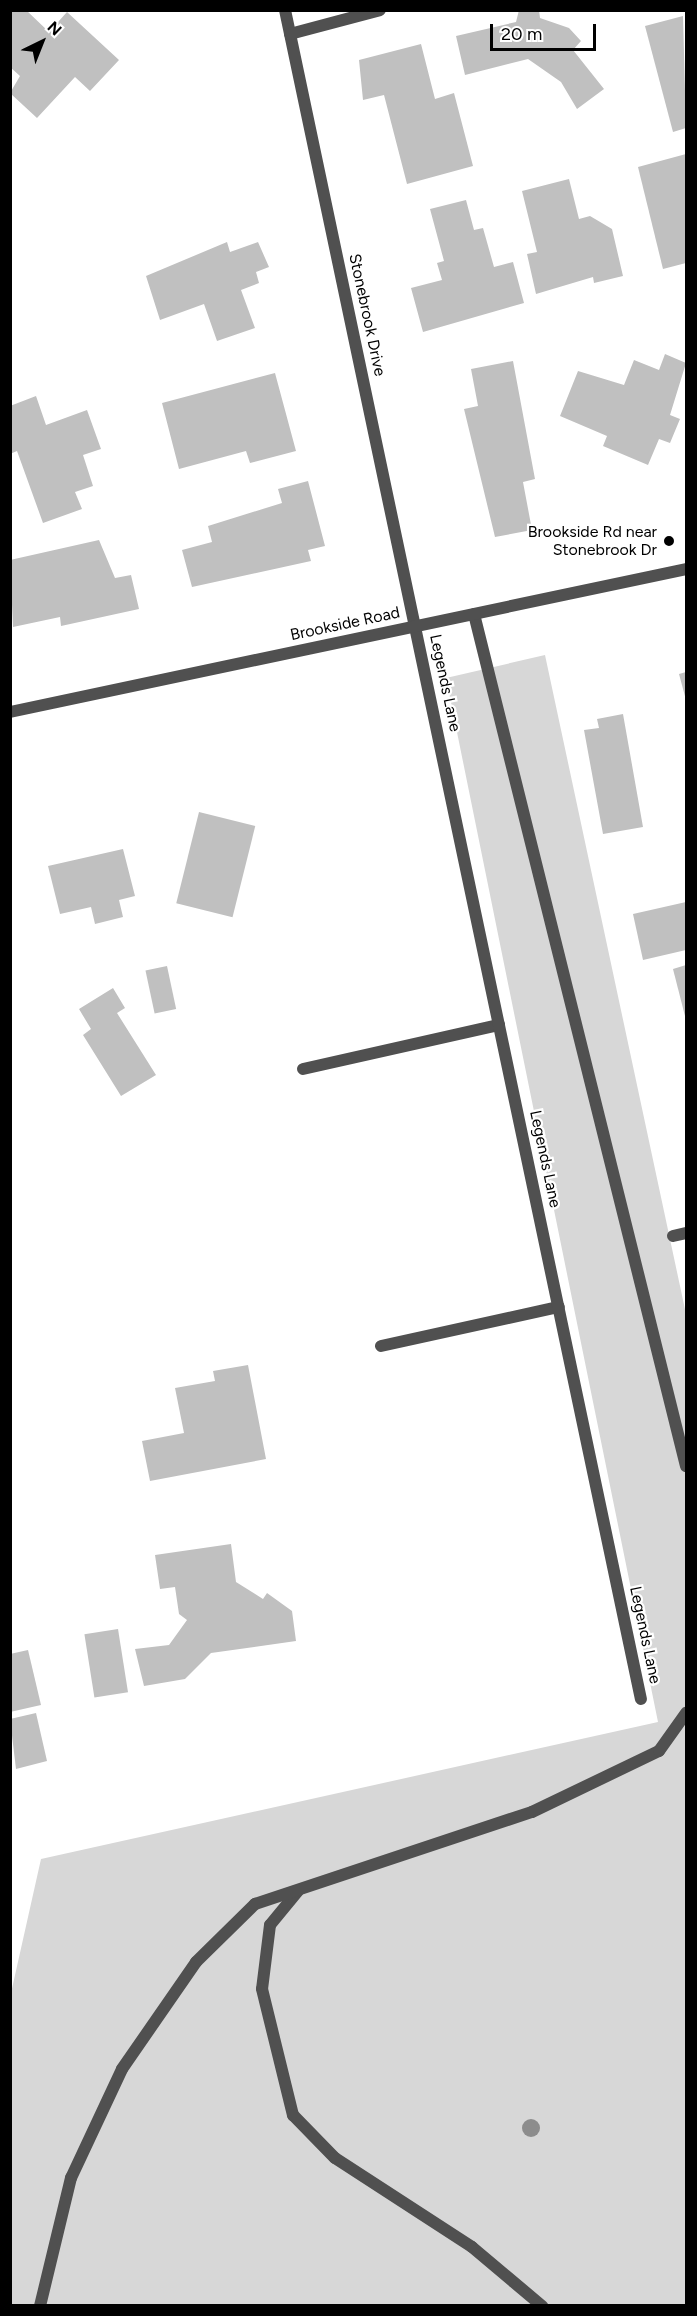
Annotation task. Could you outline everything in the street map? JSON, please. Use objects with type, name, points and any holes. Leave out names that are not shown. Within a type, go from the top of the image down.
[{"type":"street","name":"Stonebrook Drive","points":[[285,10],[416,626]]},
{"type":"street","points":[[290,34],[380,10]]},
{"type":"street","name":"Brookside Road","points":[[10,712],[687,569]]},
{"type":"street","points":[[474,614],[687,1466]]},
{"type":"street","name":"Legends Lane","points":[[416,626],[641,1699]]},
{"type":"street","points":[[303,1069],[499,1025]]},
{"type":"street","points":[[673,1236],[687,1233]]},
{"type":"street","points":[[381,1346],[559,1307]]},
{"type":"street","points":[[40,2306],[71,2178],[122,2069],[196,1962],[255,1904],[532,1812],[659,1751],[687,1713]]},
{"type":"street","points":[[299,1890],[270,1925],[262,1989],[293,2115],[335,2158],[471,2247],[542,2306]]},
{"type":"shaded area","points":[[545,655],[686,1314],[686,2305],[11,2306],[11,1993],[41,1859],[658,1722],[446,678]]},
{"type":"building","points":[[10,10],[26,10],[49,32],[67,12],[119,60],[90,91],[75,77],[37,118],[10,93],[20,76],[10,67]]},
{"type":"building","points":[[519,10],[539,10],[540,18],[569,28],[581,41],[573,50],[604,89],[577,109],[561,82],[528,59],[465,75],[456,36],[516,22]]},
{"type":"building","points":[[683,16],[686,128],[673,132],[645,26]]},
{"type":"building","points":[[421,44],[435,99],[454,93],[473,166],[407,184],[384,95],[363,100],[359,60]]},
{"type":"building","points":[[686,154],[686,263],[663,269],[638,167]]},
{"type":"building","points":[[569,179],[579,219],[590,216],[612,229],[623,276],[594,283],[593,277],[536,294],[527,254],[537,252],[522,191]]},
{"type":"building","points":[[466,200],[474,230],[483,228],[494,267],[513,262],[524,303],[423,332],[411,288],[442,280],[437,263],[444,261],[430,209]]},
{"type":"building","points":[[227,242],[230,252],[258,242],[269,267],[256,272],[259,283],[241,290],[255,328],[217,341],[204,304],[160,320],[146,276]]},
{"type":"building","points":[[665,354],[686,363],[670,415],[680,419],[670,443],[659,439],[648,465],[603,446],[607,436],[560,416],[578,371],[624,385],[634,360],[659,370]]},
{"type":"building","points":[[513,361],[535,479],[523,482],[532,530],[495,537],[464,409],[478,406],[471,369]]},
{"type":"building","points":[[275,373],[296,451],[250,463],[246,451],[179,469],[162,403]]},
{"type":"building","points":[[36,396],[46,425],[87,410],[101,449],[83,455],[93,486],[75,492],[82,509],[43,523],[17,451],[10,454],[10,406]]},
{"type":"building","points":[[308,481],[325,546],[308,550],[311,561],[192,587],[182,550],[212,542],[208,526],[282,503],[278,489]]},
{"type":"building","points":[[99,540],[115,578],[131,575],[139,609],[61,626],[60,617],[13,627],[10,560]]},
{"type":"building","points":[[686,672],[686,700],[679,674]]},
{"type":"building","points":[[623,714],[643,827],[603,834],[584,730],[599,728],[597,719]]},
{"type":"building","points":[[199,812],[255,826],[233,917],[176,903]]},
{"type":"building","points":[[123,849],[135,896],[119,900],[123,917],[95,924],[91,907],[60,914],[48,866]]},
{"type":"building","points":[[686,902],[686,950],[643,960],[633,914]]},
{"type":"building","points":[[686,965],[686,1020],[673,969]]},
{"type":"building","points":[[167,966],[176,1009],[155,1014],[145,971]]},
{"type":"building","points":[[113,988],[125,1008],[117,1013],[156,1075],[121,1096],[83,1035],[91,1029],[79,1009]]},
{"type":"building","points":[[248,1365],[266,1459],[150,1481],[142,1441],[184,1433],[175,1388],[215,1381],[213,1371]]},
{"type":"building","points":[[231,1544],[236,1582],[263,1599],[267,1593],[292,1611],[296,1641],[211,1653],[185,1679],[144,1686],[135,1649],[169,1645],[187,1620],[179,1614],[175,1587],[160,1589],[155,1555]]},
{"type":"building","points":[[118,1629],[128,1692],[94,1698],[84,1634]]},
{"type":"building","points":[[28,1650],[41,1705],[10,1712],[10,1654]]},
{"type":"building","points":[[36,1713],[47,1761],[16,1769],[10,1719]]},
{"type":"place","name":"Brookside Rd near Stonebrook Dr","points":[[669,541]]}]
